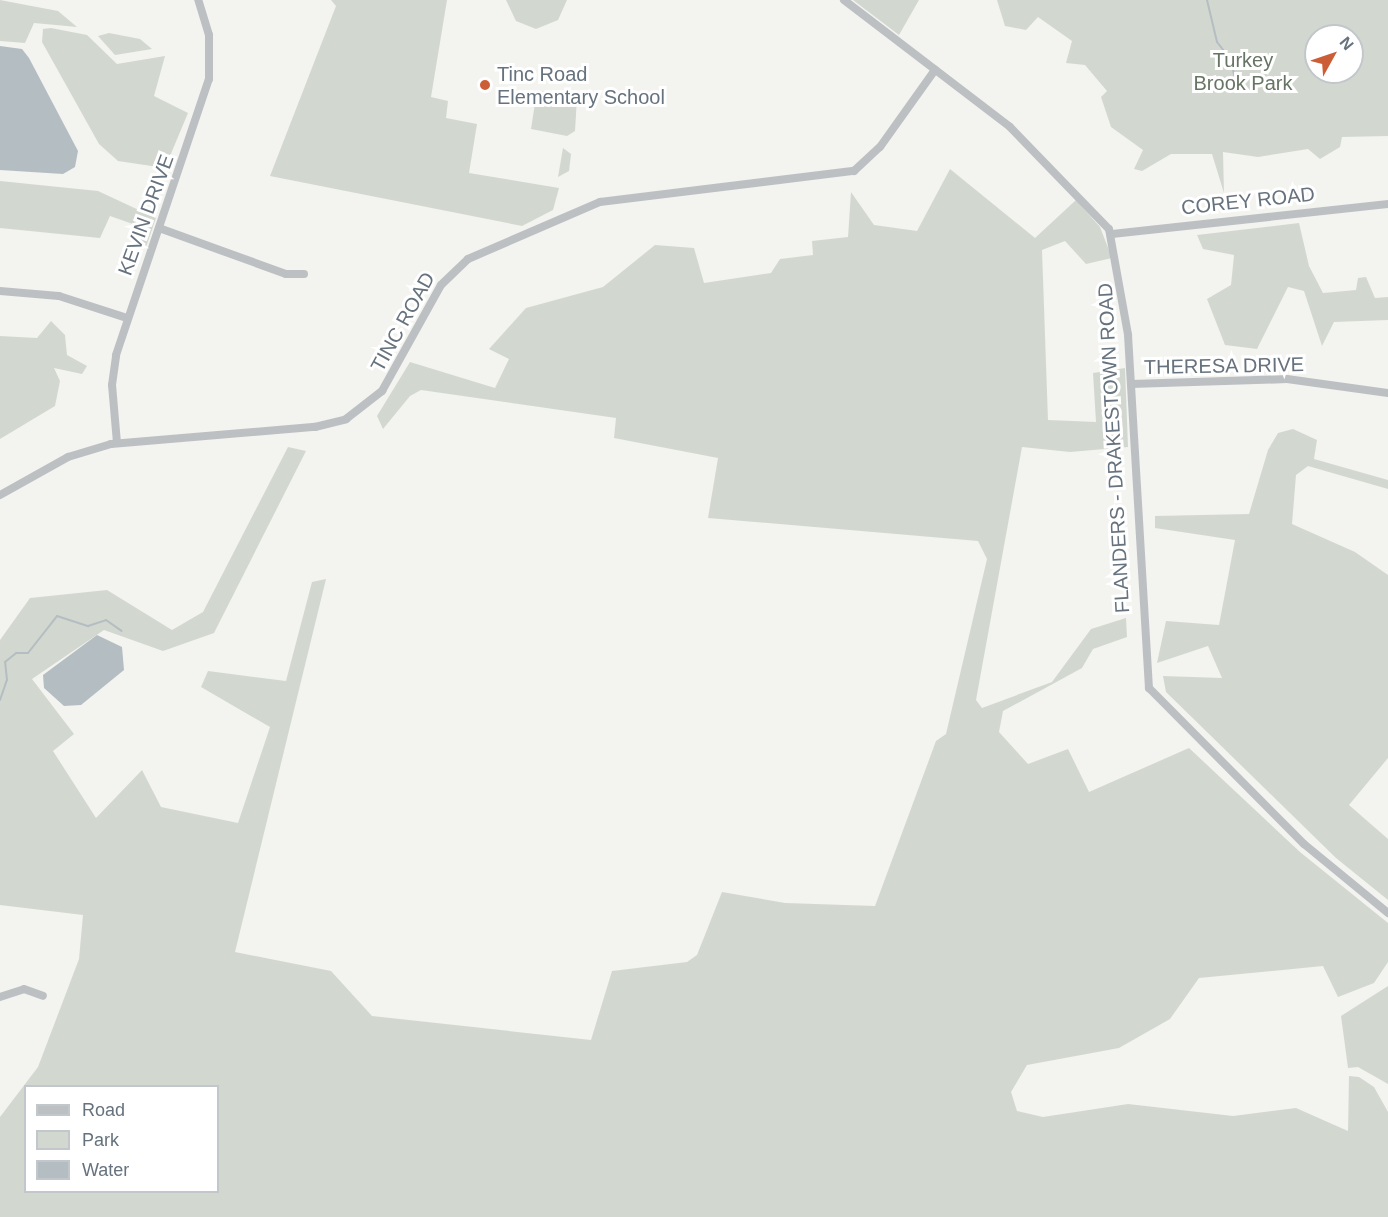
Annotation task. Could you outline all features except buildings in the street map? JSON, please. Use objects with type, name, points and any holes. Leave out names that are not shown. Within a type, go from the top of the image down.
[{"type":"street","name":"KEVIN DRIVE","points":[[117,443],[112,385],[127,318],[209,79],[209,35],[198,0]]},
{"type":"street","points":[[844,0],[1029,143],[1112,234]]},
{"type":"street","name":"TINC ROAD","points":[[0,495],[68,457],[117,443],[315,427],[345,419],[382,391],[441,285],[468,258],[600,202],[854,171],[880,147],[935,70]]},
{"type":"street","name":"COREY ROAD","points":[[1112,234],[1388,204]]},
{"type":"street","points":[[159,228],[286,274],[304,274]]},
{"type":"street","name":"FLANDERS - DRAKESTOWN ROAD","points":[[1112,234],[1131,384],[1143,652],[1151,692],[1312,850],[1388,913]]},
{"type":"street","points":[[0,291],[59,296],[127,318]]},
{"type":"street","name":"THERESA DRIVE","points":[[1131,384],[1287,379],[1388,393]]},
{"type":"street","points":[[0,997],[24,989],[43,996]]},
{"type":"green space","points":[[0,0],[58,11],[77,27],[34,23],[25,43],[0,41]]},
{"type":"green space","points":[[331,0],[447,0],[431,97],[448,101],[446,118],[477,124],[469,173],[559,188],[553,210],[522,226],[270,176],[336,6]]},
{"type":"green space","points":[[506,0],[567,0],[558,20],[536,29],[516,21]]},
{"type":"green space","points":[[853,0],[919,0],[899,35]]},
{"type":"green space","name":"Turkey Brook Park","points":[[997,0],[1388,0],[1388,136],[1342,137],[1340,147],[1320,159],[1308,149],[1258,157],[1223,152],[1224,193],[1212,154],[1171,154],[1142,171],[1134,169],[1143,150],[1111,127],[1101,97],[1107,91],[1085,65],[1066,63],[1072,41],[1038,17],[1026,30],[1005,26]]},
{"type":"green space","points":[[51,28],[87,35],[117,64],[165,56],[154,96],[188,113],[165,168],[118,161],[99,144],[42,42],[43,29]]},
{"type":"green space","points":[[109,33],[140,39],[152,49],[115,55],[98,36]]},
{"type":"green space","points":[[537,90],[577,98],[575,131],[567,136],[531,129]]},
{"type":"green space","points":[[563,148],[571,154],[569,171],[558,177]]},
{"type":"green space","points":[[950,169],[1035,238],[1076,200],[1100,227],[1112,258],[1086,264],[1065,241],[1042,250],[1048,420],[1096,422],[1093,373],[1125,368],[1128,447],[1070,452],[1022,447],[976,700],[982,708],[1052,682],[1091,629],[1126,618],[1127,637],[1093,649],[1082,668],[1003,711],[999,732],[1028,764],[1068,749],[1089,792],[1189,748],[1300,852],[1388,923],[1388,962],[1374,983],[1338,997],[1323,966],[1199,978],[1170,1019],[1119,1048],[1027,1065],[1011,1092],[1017,1111],[1043,1117],[1128,1104],[1233,1116],[1296,1108],[1348,1131],[1349,1076],[1359,1077],[1374,1087],[1388,1112],[1388,1217],[0,1217],[0,1117],[24,1085],[24,1193],[219,1193],[219,1085],[24,1085],[38,1067],[79,959],[83,915],[0,905],[0,640],[30,598],[107,590],[172,630],[203,612],[288,447],[306,451],[214,633],[163,651],[104,630],[32,679],[74,734],[53,751],[96,818],[142,770],[161,807],[238,823],[270,727],[201,687],[208,671],[286,681],[312,582],[326,579],[235,952],[331,971],[372,1016],[591,1040],[612,971],[687,962],[697,955],[722,892],[785,903],[875,906],[936,741],[946,734],[987,559],[978,541],[708,518],[718,458],[614,438],[616,418],[421,390],[410,396],[383,429],[377,416],[410,362],[495,388],[509,359],[489,349],[526,308],[603,287],[655,245],[694,248],[704,283],[771,273],[780,259],[813,255],[812,241],[848,237],[851,192],[874,225],[917,231]]},
{"type":"green space","points":[[0,181],[98,191],[156,218],[146,247],[138,245],[144,228],[110,216],[100,238],[0,228]]},
{"type":"green space","points":[[1299,223],[1309,266],[1323,293],[1356,290],[1358,278],[1366,277],[1375,298],[1388,297],[1388,320],[1334,322],[1322,346],[1304,291],[1288,287],[1257,349],[1225,345],[1207,299],[1231,285],[1234,255],[1203,249],[1197,235]]},
{"type":"green space","points":[[51,321],[65,335],[67,355],[87,366],[82,374],[54,368],[60,381],[55,406],[0,439],[0,336],[37,338]]},
{"type":"green space","points":[[1293,429],[1317,440],[1314,459],[1388,480],[1388,489],[1308,466],[1296,475],[1292,524],[1355,552],[1388,575],[1388,758],[1349,805],[1388,839],[1388,900],[1336,858],[1166,692],[1163,676],[1222,678],[1208,646],[1157,663],[1166,621],[1219,625],[1235,540],[1155,528],[1155,516],[1249,514],[1268,450],[1278,433]]},
{"type":"green space","points":[[1388,986],[1388,1084],[1358,1067],[1348,1068],[1341,1016]]},
{"type":"water","points":[[0,46],[22,49],[29,58],[78,151],[75,167],[63,174],[0,170]]},
{"type":"water","points":[[97,635],[122,647],[124,670],[81,705],[64,706],[44,688],[43,675]]},
{"type":"waterway","points":[[1207,0],[1217,42],[1231,60],[1237,88]]},
{"type":"waterway","points":[[0,700],[7,680],[5,662],[16,653],[28,653],[57,616],[88,626],[106,620],[122,631]]},
{"type":"place","name":"Tinc Road Elementary School","points":[[485,85]]}]
